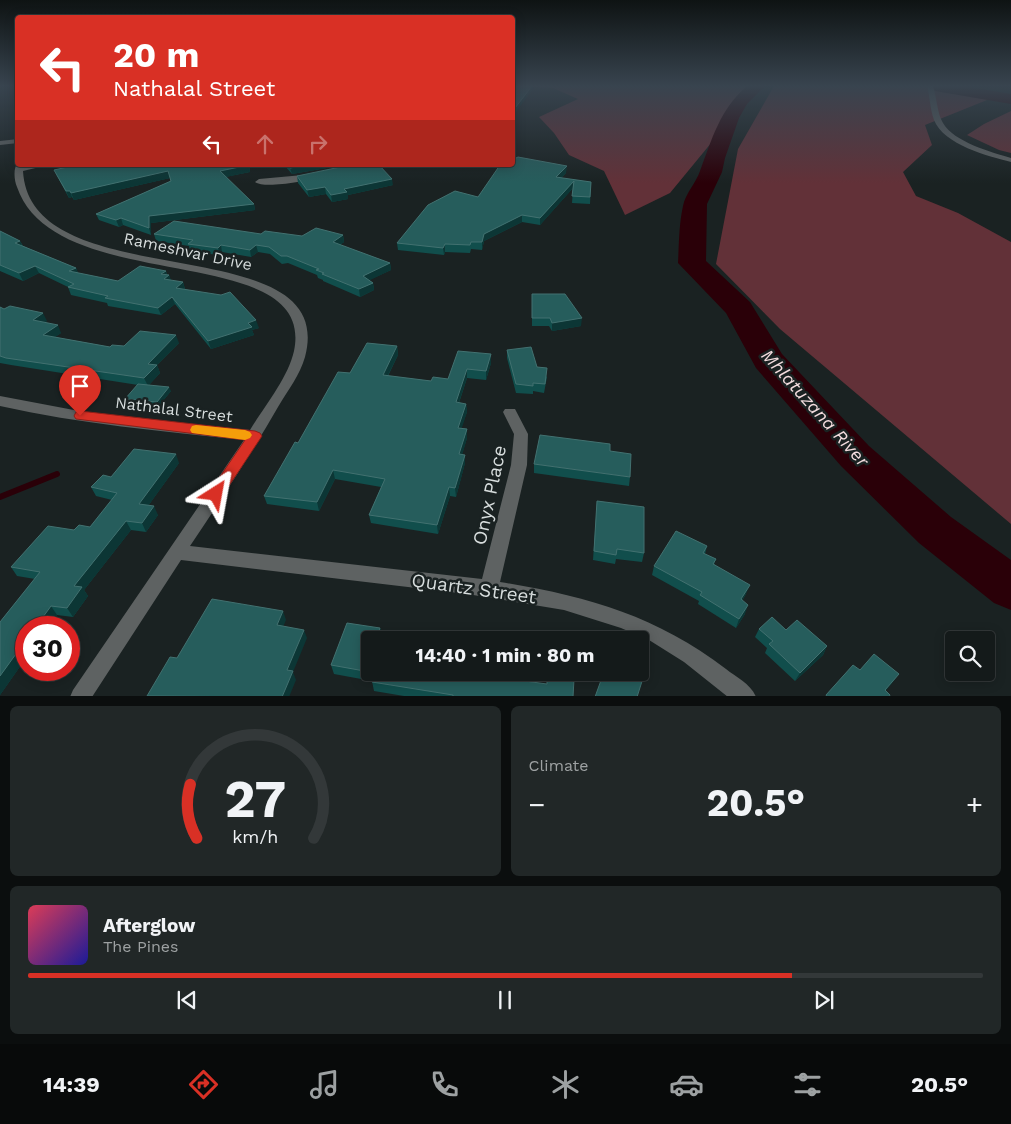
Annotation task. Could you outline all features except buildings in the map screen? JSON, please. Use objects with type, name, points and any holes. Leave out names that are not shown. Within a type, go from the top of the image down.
[{"type":"street","points":[[938,118],[940,125],[950,135],[982,151],[1011,160]]},
{"type":"street","points":[[0,143],[15,141]]},
{"type":"street","name":"Rameshvar Drive","points":[[18,167],[18,182],[26,204],[48,224],[73,238],[112,252],[247,281],[282,296],[292,307],[300,322],[302,342],[296,364],[255,436],[80,696]]},
{"type":"street","points":[[259,182],[324,174]]},
{"type":"street","name":"Nathalal Street","points":[[0,401],[51,412],[255,436]]},
{"type":"street","name":"Onyx Place","points":[[489,588],[519,465],[521,434],[510,412]]},
{"type":"street","name":"Quartz Street","points":[[177,552],[489,588],[560,600],[609,614],[649,631],[697,660],[746,696]]},
{"type":"shaded area","points":[[540,118],[731,118],[670,193],[625,215],[604,171],[569,155],[554,133]]},
{"type":"shaded area","points":[[755,118],[941,118],[925,125],[932,145],[903,172],[916,196],[958,213],[1011,242],[1011,524],[780,329],[716,264],[738,149]]},
{"type":"shaded area","points":[[995,118],[1011,118],[1011,153],[999,150],[967,135]]},
{"type":"waterway","name":"Mhlatuzana River","points":[[730,118],[714,158],[711,172],[695,204],[692,263],[739,309],[768,360],[855,456],[935,530],[1011,588]]},
{"type":"waterway","points":[[0,497],[57,474]]},
{"type":"slow traffic","points":[[196,430],[245,435]]},
{"type":"route","points":[[80,416],[255,436],[216,494]]}]
